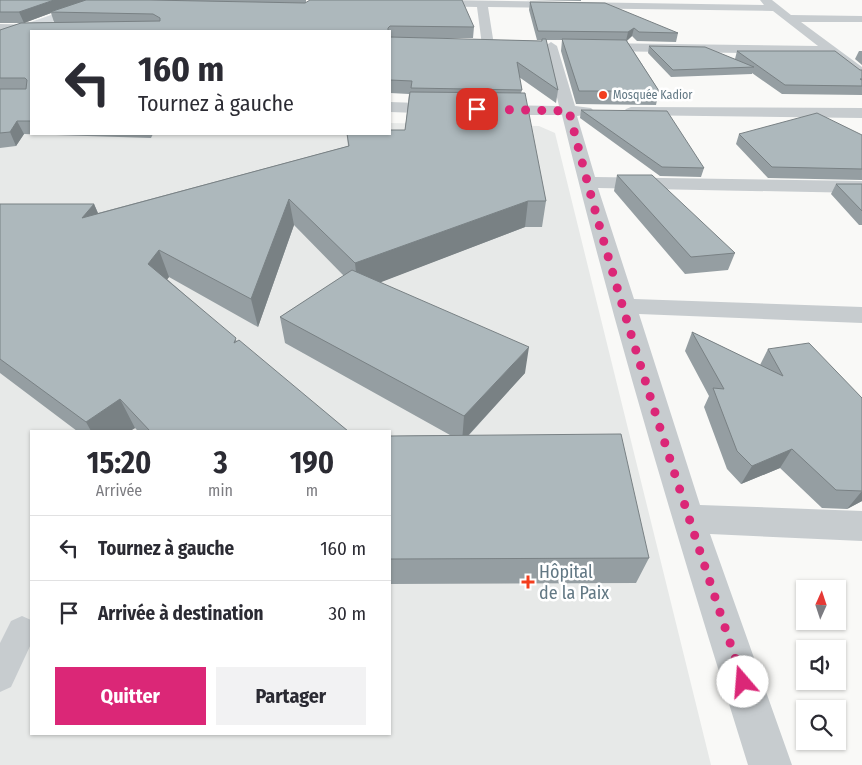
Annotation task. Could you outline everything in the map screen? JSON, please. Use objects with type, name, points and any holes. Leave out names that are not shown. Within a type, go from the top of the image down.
[{"type":"main road","points":[[0,37],[89,5],[106,2]]},
{"type":"street","points":[[415,3],[770,4],[862,74]]},
{"type":"street","points":[[472,45],[492,45],[482,4]]},
{"type":"street","points":[[788,18],[862,19]]},
{"type":"street","points":[[0,28],[59,30]]},
{"type":"street","points":[[551,46],[587,182],[688,519],[770,765]]},
{"type":"street","points":[[580,46],[829,50]]},
{"type":"street","points":[[391,107],[458,109]]},
{"type":"street","points":[[477,109],[599,112]]},
{"type":"street","points":[[618,112],[862,113]]},
{"type":"street","points":[[587,182],[862,187]]},
{"type":"street","points":[[624,306],[862,315]]},
{"type":"street","points":[[688,519],[862,526]]},
{"type":"lane","points":[[0,676],[22,631]]},
{"type":"shaded area","name":"Hôpital de la Paix","points":[[0,117],[30,135],[391,135],[391,123],[539,126],[555,133],[711,765],[0,765]]},
{"type":"building","points":[[0,0],[54,0],[19,12],[0,12]]},
{"type":"building","points":[[86,0],[305,3],[310,0],[462,0],[474,27],[390,26],[388,30],[30,30],[30,121],[17,121],[10,132],[0,133],[0,89],[26,89],[27,80],[25,78],[0,78],[0,30],[21,23],[160,21],[160,18],[153,14],[50,12]]},
{"type":"building","points":[[530,2],[605,3],[678,33],[639,32],[634,28],[628,32],[538,31]]},
{"type":"building","points":[[391,37],[542,41],[542,39],[546,39],[558,90],[517,62],[522,90],[411,88],[412,81],[391,80]]},
{"type":"building","points":[[562,39],[626,40],[659,91],[579,91]]},
{"type":"building","points":[[649,46],[705,47],[754,67],[673,70]]},
{"type":"building","points":[[737,51],[835,51],[862,70],[862,79],[860,79],[862,80],[862,86],[785,85]]},
{"type":"building","points":[[410,92],[525,93],[546,201],[528,201],[355,263],[289,199],[251,299],[159,250],[148,264],[236,338],[234,343],[239,340],[347,430],[149,430],[120,399],[86,422],[0,359],[0,204],[94,204],[82,218],[349,146],[347,135],[391,135],[391,130],[405,130]]},
{"type":"building","points":[[581,110],[667,111],[704,168],[662,167]]},
{"type":"building","points":[[817,113],[862,135],[862,169],[772,167],[739,134]]},
{"type":"building","points":[[617,175],[652,175],[735,253],[691,257]]},
{"type":"building","points":[[836,184],[862,184],[862,211]]},
{"type":"building","points":[[352,270],[529,347],[464,416],[280,317]]},
{"type":"building","points":[[692,332],[783,376],[768,349],[809,343],[862,398],[862,491],[836,490],[792,449],[752,466],[737,451],[713,388],[724,389]]},
{"type":"building","points":[[621,434],[649,558],[391,559],[391,436]]},
{"type":"place","name":"Mosquée Kadior","points":[[603,95]]},
{"type":"place","name":"Hôpital de la Paix","points":[[528,582]]},
{"type":"route","points":[[477,109],[569,111],[587,182],[688,519],[743,682]]}]
